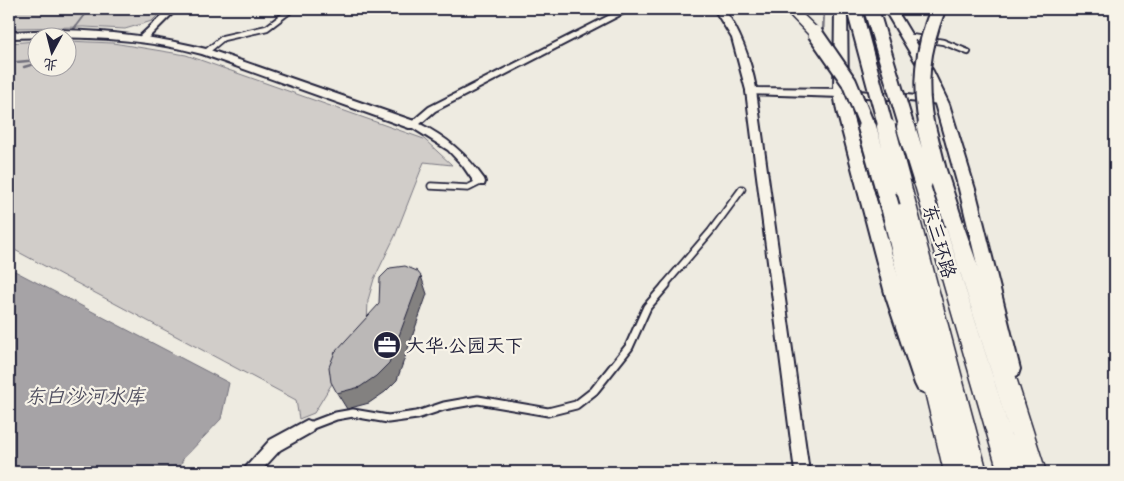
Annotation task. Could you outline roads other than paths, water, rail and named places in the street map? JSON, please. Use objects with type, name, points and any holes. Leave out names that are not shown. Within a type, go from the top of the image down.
[{"type":"highway","points":[[790,9],[827,48],[852,89],[870,134],[962,470]]},
{"type":"highway","name":"东三环路","points":[[854,9],[902,186],[962,470]]},
{"type":"highway","name":"东三环路","points":[[871,9],[1010,472]]},
{"type":"highway","points":[[938,9],[929,26],[924,44],[921,87],[923,114],[928,138],[954,224],[1032,461]]},
{"type":"main road","points":[[841,9],[841,93],[895,297],[962,470]]},
{"type":"main road","points":[[890,9],[927,71],[940,101],[967,189],[1003,332],[1032,461]]},
{"type":"street","points":[[143,38],[173,9]]},
{"type":"street","points":[[413,125],[432,109],[628,9]]},
{"type":"street","points":[[719,9],[732,25],[739,41],[751,92],[802,472]]},
{"type":"street","points":[[9,35],[28,34]]},
{"type":"street","points":[[78,34],[143,38],[206,52],[413,125],[439,138],[460,154],[480,182]]},
{"type":"street","points":[[751,92],[870,94],[940,101]]},
{"type":"street","points":[[251,472],[275,445],[307,427]]},
{"type":"lane","points":[[206,52],[223,38],[267,28],[292,9]]},
{"type":"lane","points":[[905,36],[943,42],[968,52]]},
{"type":"lane","points":[[431,186],[468,188],[480,182]]},
{"type":"lane","points":[[307,427],[336,416],[353,413],[388,419],[417,415],[444,406],[478,400],[548,412],[576,405],[594,391],[629,347],[646,308],[711,231],[742,189]]},
{"type":"water","name":"东白沙河水库","points":[[9,268],[229,383],[221,419],[183,459],[178,472],[9,472]]},
{"type":"waterway","points":[[75,28],[89,9]]},
{"type":"waterway","points":[[823,34],[824,9]]},
{"type":"waterway","points":[[17,62],[28,61]]},
{"type":"waterway","points":[[24,67],[28,66]]},
{"type":"place","name":"大华·公园天下","points":[[387,345]]}]
